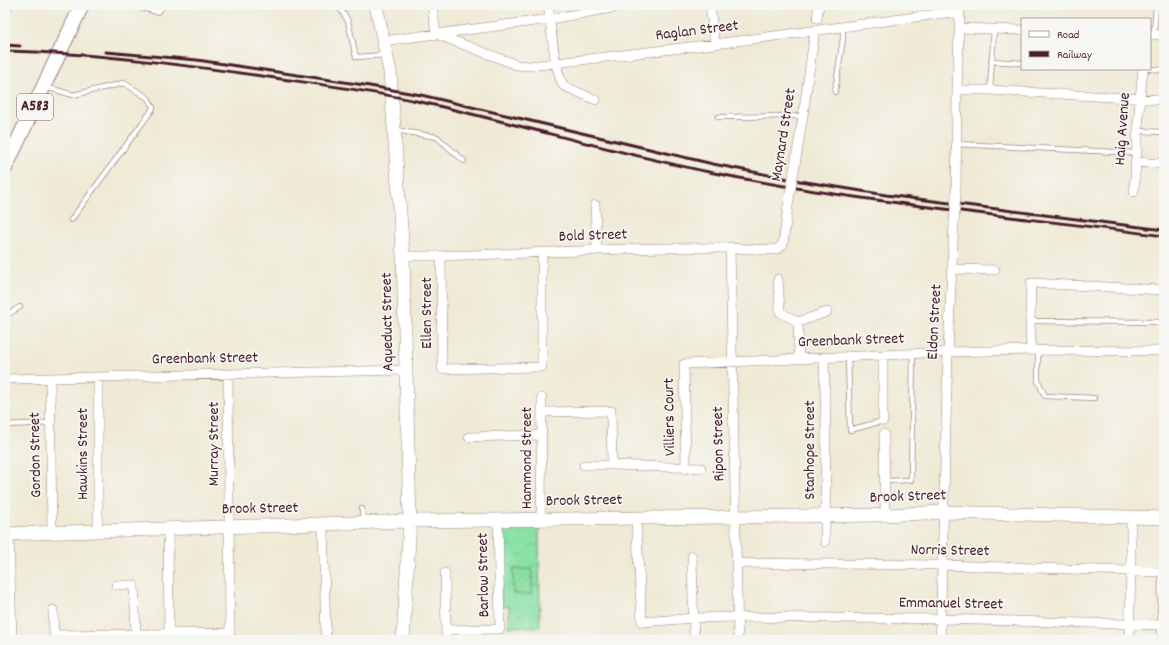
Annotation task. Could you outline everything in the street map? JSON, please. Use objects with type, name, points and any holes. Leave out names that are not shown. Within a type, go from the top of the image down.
[{"type":"main road","name":"A583","points":[[5,168],[82,5]]},
{"type":"street","points":[[5,11],[8,5]]},
{"type":"street","name":"Aqueduct Street","points":[[376,5],[390,72],[403,256],[410,521],[403,640]]},
{"type":"street","points":[[432,5],[436,34]]},
{"type":"street","points":[[548,5],[561,82],[564,86],[596,100]]},
{"type":"street","points":[[383,41],[550,18],[628,5]]},
{"type":"street","points":[[710,5],[715,44]]},
{"type":"street","points":[[817,18],[819,5]]},
{"type":"street","name":"Raglan Street","points":[[436,34],[517,65],[530,66],[715,44],[960,8]]},
{"type":"street","name":"Eldon Street","points":[[940,640],[948,352],[956,195],[957,90],[960,8]]},
{"type":"street","points":[[960,28],[1021,30]]},
{"type":"street","name":"Maynard Street","points":[[783,244],[815,30]]},
{"type":"street","points":[[1152,34],[1164,35]]},
{"type":"street","name":"Haig Avenue","points":[[1134,192],[1143,70]]},
{"type":"street","points":[[957,90],[990,90],[1164,100]]},
{"type":"street","points":[[1136,158],[1164,164]]},
{"type":"street","points":[[595,205],[597,250]]},
{"type":"street","name":"Bold Street","points":[[403,256],[730,247],[774,250],[783,244]]},
{"type":"street","name":"Ripon Street","points":[[730,247],[738,640]]},
{"type":"street","name":"Ellen Street","points":[[441,256],[442,369],[542,367],[542,253]]},
{"type":"street","points":[[953,269],[995,270]]},
{"type":"street","points":[[778,280],[780,312],[798,322],[827,312]]},
{"type":"street","points":[[1034,350],[1030,320],[1031,283],[1164,290]]},
{"type":"street","points":[[798,322],[799,358]]},
{"type":"street","name":"Greenbank Street","points":[[684,364],[948,352],[1034,350],[1164,351]]},
{"type":"street","points":[[883,355],[883,421]]},
{"type":"street","name":"Stanhope Street","points":[[824,357],[826,429],[824,516],[825,542]]},
{"type":"street","name":"Villiers Court","points":[[684,364],[686,469]]},
{"type":"street","name":"Greenbank Street","points":[[5,379],[406,370]]},
{"type":"street","name":"Murray Street","points":[[169,634],[230,633],[228,374]]},
{"type":"street","name":"Hawkins Street","points":[[98,377],[98,532]]},
{"type":"street","name":"Gordon Street","points":[[50,378],[52,532]]},
{"type":"street","name":"Hammond Street","points":[[541,519],[542,398]]},
{"type":"street","points":[[542,412],[611,410],[612,465]]},
{"type":"street","points":[[884,434],[885,515]]},
{"type":"street","points":[[470,437],[542,435]]},
{"type":"street","name":"Villiers Court","points":[[584,465],[686,469],[701,468]]},
{"type":"street","name":"Brook Street","points":[[7,534],[363,522],[885,515],[944,512],[1164,518]]},
{"type":"street","name":"Emmanuel Street","points":[[636,518],[642,622],[694,618],[737,617],[941,619],[1162,625]]},
{"type":"street","points":[[1129,640],[1131,518]]},
{"type":"street","name":"Barlow Street","points":[[446,635],[500,629],[498,520]]},
{"type":"street","points":[[323,524],[326,640]]},
{"type":"street","points":[[53,610],[54,635],[99,637],[136,634],[169,634],[168,528]]},
{"type":"street","points":[[7,534],[12,640]]},
{"type":"street","points":[[692,556],[694,640]]},
{"type":"street","name":"Norris Street","points":[[736,563],[942,565],[1162,572]]},
{"type":"street","points":[[445,572],[446,635]]},
{"type":"street","points":[[116,585],[134,585],[136,634]]},
{"type":"lane","points":[[139,7],[157,12],[163,5]]},
{"type":"lane","points":[[338,5],[348,21],[356,57],[386,55]]},
{"type":"lane","points":[[1152,34],[1156,5]]},
{"type":"lane","points":[[836,92],[843,38],[842,26]]},
{"type":"lane","points":[[990,90],[994,29]]},
{"type":"lane","points":[[991,61],[1021,63]]},
{"type":"lane","points":[[1151,69],[1164,70]]},
{"type":"lane","points":[[44,86],[73,95],[124,83],[148,98],[153,107],[71,220]]},
{"type":"lane","points":[[718,117],[803,116]]},
{"type":"lane","points":[[393,130],[437,137],[464,161]]},
{"type":"lane","points":[[1138,131],[1164,132]]},
{"type":"lane","points":[[956,144],[1136,158]]},
{"type":"lane","points":[[5,316],[20,307]]},
{"type":"lane","points":[[1030,320],[1164,322]]},
{"type":"lane","points":[[1034,350],[1038,382],[1045,396],[1094,398]]},
{"type":"lane","points":[[884,481],[911,480],[913,353]]},
{"type":"lane","points":[[848,356],[850,430],[883,421]]},
{"type":"lane","points":[[5,425],[51,423]]},
{"type":"lane","points":[[362,509],[363,522]]},
{"type":"lane","points":[[1160,640],[1162,625],[1162,572]]},
{"type":"green space","points":[[501,521],[539,521],[540,627],[509,627],[509,607],[501,606]]},
{"type":"green space","points":[[513,569],[532,569],[532,594],[513,594]]},
{"type":"railway","points":[[5,45],[20,46]]},
{"type":"railway","points":[[5,51],[73,54],[140,60],[348,88],[421,102],[640,157],[770,184],[882,201],[1164,236]]},
{"type":"railway","points":[[106,52],[197,60],[421,95],[713,164],[794,180],[886,195],[1164,230]]}]
